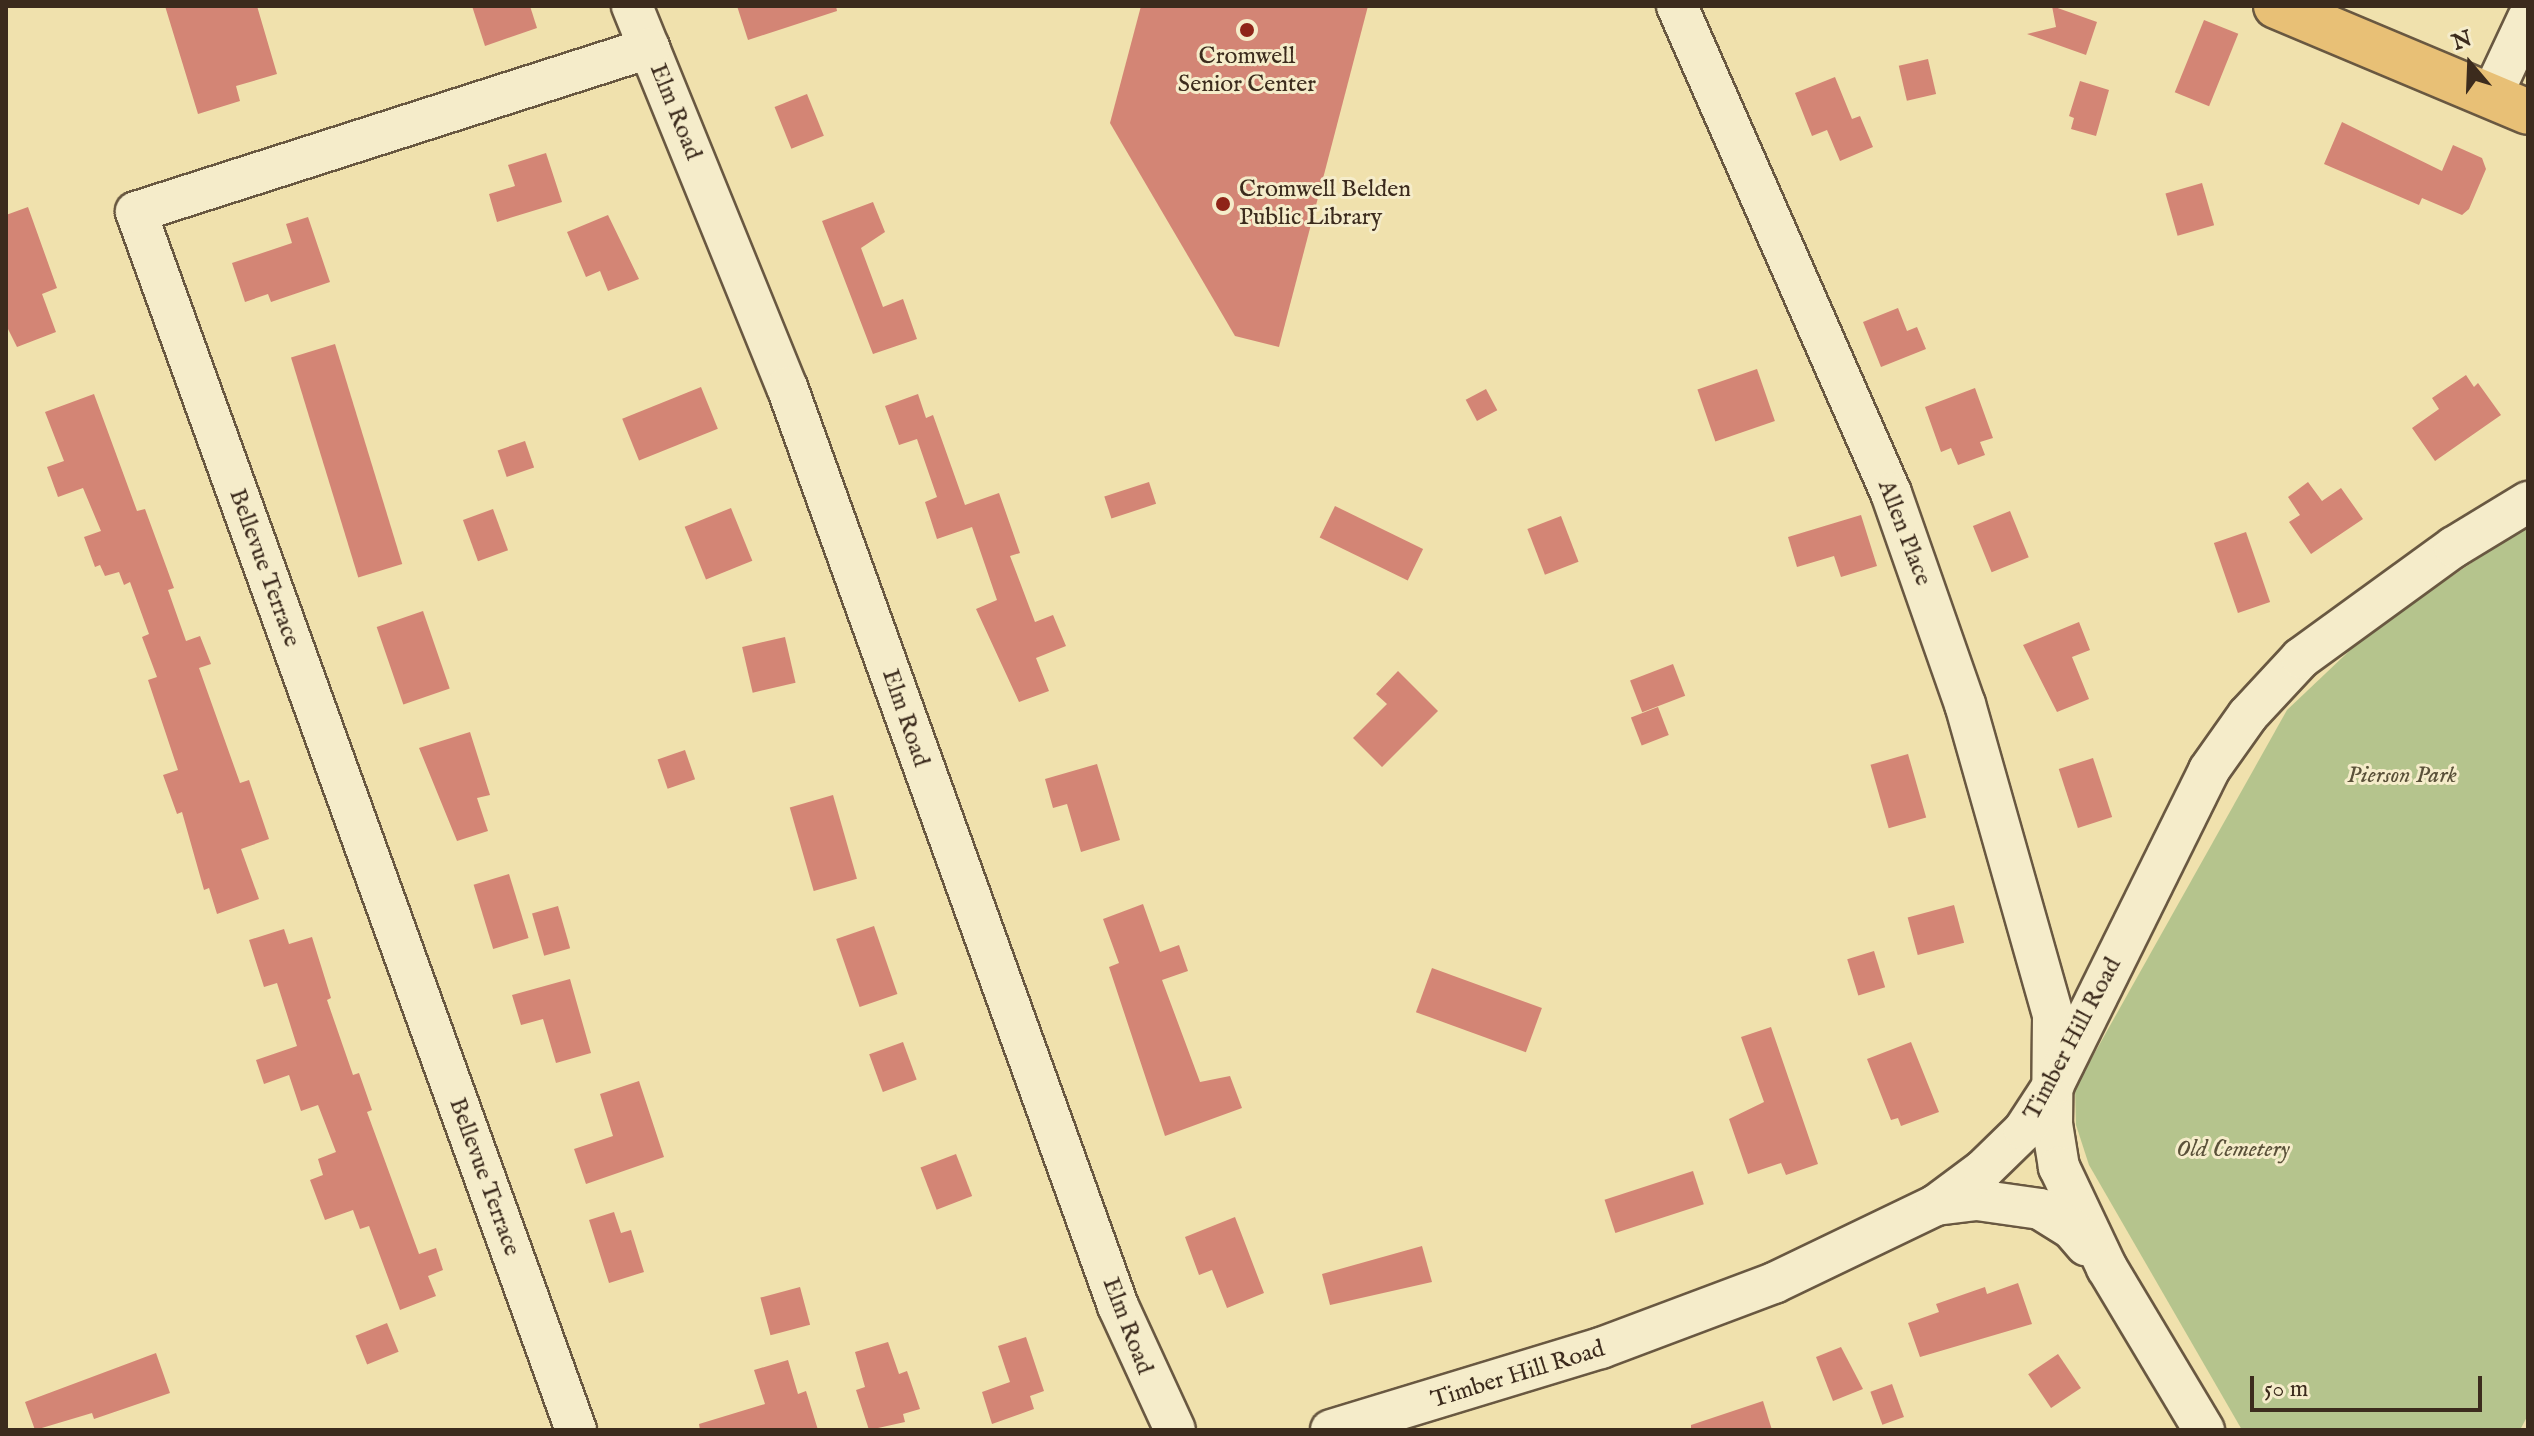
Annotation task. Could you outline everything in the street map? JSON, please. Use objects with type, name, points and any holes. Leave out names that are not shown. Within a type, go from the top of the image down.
[{"type":"main road","points":[[2276,6],[2509,104]]},
{"type":"street","name":"Elm Road","points":[[632,6],[787,387],[1118,1306],[1175,1430]]},
{"type":"street","name":"Allen Place","points":[[1677,6],[1891,493],[1926,589],[2039,956],[2053,1016],[2052,1124],[2059,1167],[2107,1268]]},
{"type":"street","points":[[2509,104],[2528,18]]},
{"type":"street","name":"Bellevue Terrace","points":[[576,1430],[136,212],[649,48]]},
{"type":"street","name":"Timber Hill Road","points":[[1331,1430],[1645,1334],[1774,1283],[1936,1205],[2024,1130],[2054,1084],[2209,770],[2248,715],[2301,658],[2454,547],[2528,502]]},
{"type":"street","points":[[1936,1205],[1977,1200],[2040,1209],[2071,1228],[2107,1268],[2204,1430]]},
{"type":"green space","points":[[2528,524],[2528,1415],[2520,1430],[2242,1430],[2089,1165],[2076,1125],[2075,1088],[2287,710],[2365,636]]},
{"type":"building","points":[[165,6],[257,6],[277,74],[236,86],[240,101],[198,114]]},
{"type":"building","points":[[472,6],[530,6],[537,28],[485,46]]},
{"type":"building","points":[[737,6],[836,6],[837,11],[748,40]]},
{"type":"building","points":[[1141,6],[1368,6],[1279,347],[1235,336],[1110,123]]},
{"type":"building","points":[[2052,6],[2097,22],[2086,55],[2027,34],[2056,27]]},
{"type":"building","points":[[2204,20],[2238,34],[2209,106],[2175,92]]},
{"type":"building","points":[[1928,59],[1936,94],[1907,101],[1899,66]]},
{"type":"building","points":[[1835,77],[1852,119],[1860,116],[1873,147],[1840,161],[1827,130],[1812,136],[1795,93]]},
{"type":"building","points":[[2080,81],[2109,90],[2096,136],[2071,129],[2074,118],[2069,116]]},
{"type":"building","points":[[807,94],[824,136],[791,149],[775,107]]},
{"type":"building","points":[[2342,122],[2442,171],[2453,145],[2482,158],[2486,169],[2469,209],[2462,215],[2422,198],[2419,205],[2324,164]]},
{"type":"building","points":[[546,153],[562,202],[497,222],[489,194],[515,186],[508,165]]},
{"type":"building","points":[[2202,183],[2214,225],[2178,236],[2165,193]]},
{"type":"building","points":[[873,202],[885,232],[861,248],[883,307],[903,299],[917,339],[873,354],[822,221]]},
{"type":"building","points":[[28,207],[57,288],[42,294],[56,332],[17,347],[6,325],[6,215]]},
{"type":"building","points":[[608,215],[639,279],[608,291],[600,271],[586,277],[567,232]]},
{"type":"building","points":[[308,217],[330,282],[271,302],[268,294],[245,302],[232,263],[292,243],[286,224]]},
{"type":"building","points":[[1898,308],[1907,331],[1917,327],[1926,349],[1881,367],[1863,322]]},
{"type":"building","points":[[335,344],[402,564],[358,577],[291,357]]},
{"type":"building","points":[[1757,369],[1775,421],[1715,442],[1697,390]]},
{"type":"building","points":[[2466,375],[2474,387],[2478,383],[2501,415],[2435,461],[2412,428],[2439,409],[2432,398]]},
{"type":"building","points":[[701,387],[718,429],[639,461],[622,419]]},
{"type":"building","points":[[1975,388],[1993,438],[1980,442],[1985,455],[1958,465],[1951,448],[1941,452],[1925,407]]},
{"type":"building","points":[[1486,389],[1497,410],[1477,421],[1466,400]]},
{"type":"building","points":[[94,394],[137,511],[145,509],[174,588],[168,590],[186,641],[200,636],[211,664],[199,668],[240,783],[249,780],[269,839],[241,849],[259,899],[217,914],[209,888],[204,890],[182,812],[177,814],[163,775],[178,770],[148,680],[157,677],[142,637],[149,634],[130,582],[124,585],[119,572],[105,576],[100,565],[95,567],[84,537],[101,531],[83,488],[58,497],[47,467],[64,461],[45,412]]},
{"type":"building","points":[[918,394],[926,418],[933,415],[965,505],[999,493],[1020,553],[1010,556],[1035,622],[1053,615],[1066,646],[1036,658],[1049,691],[1019,702],[976,609],[997,600],[972,527],[937,539],[925,502],[937,497],[917,439],[899,445],[885,406]]},
{"type":"building","points":[[525,441],[534,467],[507,477],[498,450]]},
{"type":"building","points":[[1149,482],[1156,504],[1111,518],[1104,497]]},
{"type":"building","points":[[2308,482],[2322,501],[2341,488],[2363,519],[2311,554],[2289,522],[2300,515],[2288,497]]},
{"type":"building","points":[[1335,506],[1423,549],[1408,580],[1320,537]]},
{"type":"building","points":[[731,508],[752,561],[706,580],[685,527]]},
{"type":"building","points":[[493,509],[508,550],[478,561],[463,520]]},
{"type":"building","points":[[2010,511],[2029,557],[1992,572],[1973,526]]},
{"type":"building","points":[[1861,515],[1877,566],[1841,577],[1834,556],[1797,567],[1788,537]]},
{"type":"building","points":[[1561,516],[1579,562],[1545,575],[1527,529]]},
{"type":"building","points":[[2246,532],[2270,602],[2238,613],[2214,543]]},
{"type":"building","points":[[423,611],[450,689],[403,704],[377,627]]},
{"type":"building","points":[[2079,622],[2090,650],[2072,657],[2089,699],[2057,712],[2023,645]]},
{"type":"building","points":[[785,637],[796,683],[753,693],[742,647]]},
{"type":"building","points":[[1673,664],[1685,696],[1642,712],[1630,680]]},
{"type":"building","points":[[1398,671],[1438,711],[1382,767],[1353,738],[1387,704],[1376,694]]},
{"type":"building","points":[[1658,707],[1669,735],[1642,745],[1631,717]]},
{"type":"building","points":[[470,732],[490,795],[477,798],[488,831],[457,841],[419,748]]},
{"type":"building","points":[[685,750],[695,779],[668,789],[658,759]]},
{"type":"building","points":[[1908,754],[1926,817],[1889,828],[1871,765]]},
{"type":"building","points":[[2093,758],[2112,817],[2078,828],[2059,769]]},
{"type":"building","points":[[1097,764],[1120,840],[1081,852],[1067,804],[1053,808],[1045,779]]},
{"type":"building","points":[[833,795],[857,879],[814,891],[790,807]]},
{"type":"building","points":[[509,874],[529,938],[493,949],[474,885]]},
{"type":"building","points":[[1143,904],[1160,952],[1179,945],[1188,971],[1162,980],[1200,1082],[1230,1076],[1242,1108],[1165,1136],[1109,967],[1119,963],[1103,919]]},
{"type":"building","points":[[1954,905],[1964,943],[1918,955],[1908,917]]},
{"type":"building","points":[[558,906],[570,948],[544,956],[532,913]]},
{"type":"building","points":[[874,926],[897,994],[860,1007],[836,939]]},
{"type":"building","points":[[284,929],[289,944],[312,937],[331,998],[327,1000],[353,1075],[359,1073],[372,1110],[367,1112],[419,1254],[436,1248],[443,1270],[428,1276],[436,1296],[400,1310],[369,1226],[360,1229],[353,1210],[325,1220],[310,1180],[323,1175],[318,1159],[336,1152],[318,1105],[301,1111],[289,1075],[264,1084],[256,1060],[297,1046],[277,983],[264,987],[249,940]]},
{"type":"building","points":[[1874,951],[1885,987],[1858,996],[1847,959]]},
{"type":"building","points":[[1432,968],[1542,1008],[1526,1052],[1416,1012]]},
{"type":"building","points":[[570,979],[591,1053],[556,1063],[543,1019],[521,1025],[512,995]]},
{"type":"building","points":[[1771,1027],[1818,1164],[1786,1175],[1781,1163],[1748,1174],[1729,1119],[1764,1102],[1741,1037]]},
{"type":"building","points":[[903,1042],[917,1080],[883,1092],[869,1054]]},
{"type":"building","points":[[1911,1042],[1939,1112],[1901,1126],[1898,1118],[1891,1120],[1867,1059]]},
{"type":"building","points":[[639,1081],[664,1157],[586,1184],[574,1149],[613,1136],[600,1094]]},
{"type":"building","points":[[956,1154],[972,1196],[937,1210],[921,1168]]},
{"type":"building","points":[[1693,1171],[1704,1204],[1615,1233],[1605,1200]]},
{"type":"building","points":[[614,1212],[621,1233],[631,1230],[644,1272],[609,1283],[589,1220]]},
{"type":"building","points":[[1235,1217],[1264,1293],[1227,1308],[1212,1270],[1199,1275],[1185,1237]]},
{"type":"building","points":[[1422,1246],[1432,1282],[1330,1305],[1322,1274]]},
{"type":"building","points":[[2018,1283],[2032,1324],[1920,1357],[1908,1323],[1939,1312],[1936,1304],[1985,1287],[1987,1294]]},
{"type":"building","points":[[800,1287],[810,1325],[770,1335],[760,1298]]},
{"type":"building","points":[[387,1323],[399,1352],[367,1364],[355,1336]]},
{"type":"building","points":[[1026,1337],[1044,1391],[1030,1396],[1034,1409],[992,1424],[982,1392],[1010,1382],[998,1346]]},
{"type":"building","points":[[888,1342],[899,1374],[907,1371],[920,1409],[903,1414],[905,1422],[869,1430],[856,1390],[865,1387],[855,1352]]},
{"type":"building","points":[[1841,1347],[1863,1389],[1833,1401],[1816,1357]]},
{"type":"building","points":[[156,1353],[170,1393],[94,1419],[92,1413],[35,1430],[25,1402]]},
{"type":"building","points":[[2058,1354],[2081,1388],[2051,1408],[2028,1374]]},
{"type":"building","points":[[788,1360],[798,1394],[806,1391],[818,1430],[700,1430],[699,1424],[765,1404],[754,1370]]},
{"type":"building","points":[[1892,1384],[1904,1417],[1882,1425],[1870,1392]]},
{"type":"building","points":[[1763,1401],[1772,1430],[1691,1430],[1691,1425]]},
{"type":"place","name":"Cromwell Senior Center","points":[[1247,30]]},
{"type":"place","name":"Cromwell Belden Public Library","points":[[1223,204]]},
{"type":"park label","name":"Pierson Park","points":[[2402,776]]},
{"type":"park label","name":"Old Cemetery","points":[[2233,1150]]}]
